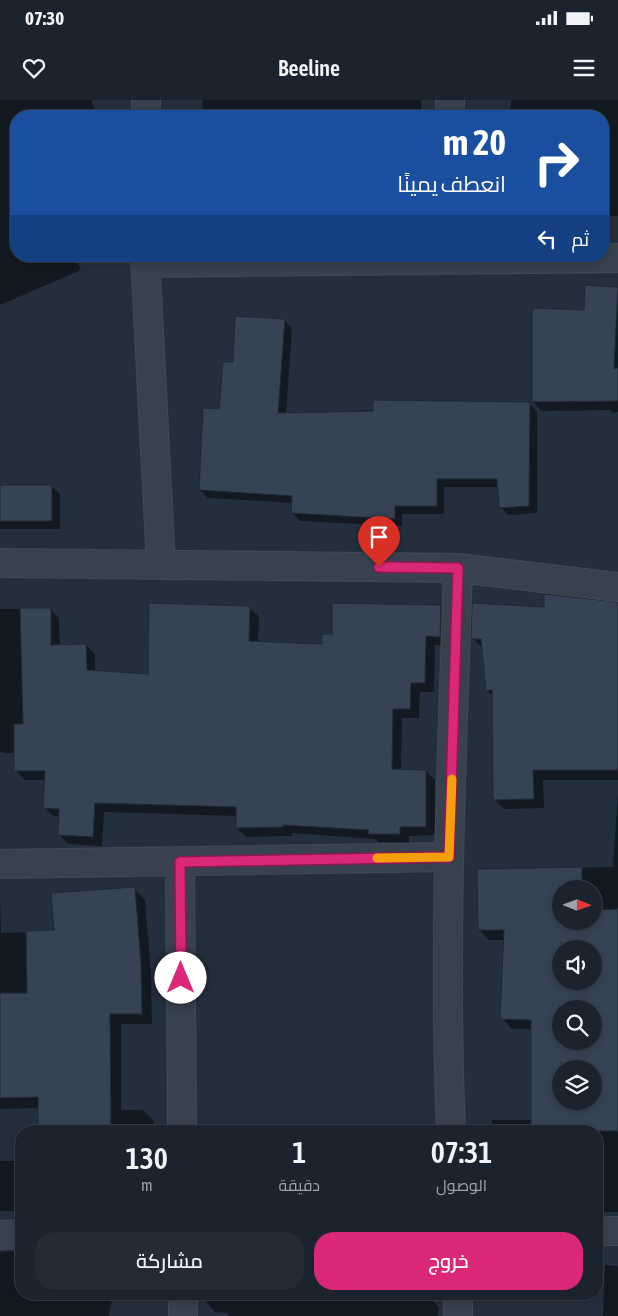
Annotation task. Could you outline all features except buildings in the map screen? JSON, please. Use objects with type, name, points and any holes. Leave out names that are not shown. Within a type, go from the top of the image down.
[{"type":"street","points":[[145,262],[161,565]]},
{"type":"street","points":[[0,563],[458,568],[618,587]]},
{"type":"street","points":[[451,1125],[447,1027],[449,857],[458,568]]},
{"type":"street","points":[[0,864],[449,857]]},
{"type":"street","points":[[180,862],[182,1125]]},
{"type":"street","points":[[603,1231],[618,1231]]},
{"type":"street","points":[[0,1235],[15,1234]]},
{"type":"street","points":[[183,1300],[183,1316]]},
{"type":"street","points":[[458,1300],[458,1316]]},
{"type":"slow traffic","points":[[377,858],[449,857],[452,779]]},
{"type":"route","points":[[181,978],[180,862],[449,857],[458,568],[379,567]]}]
